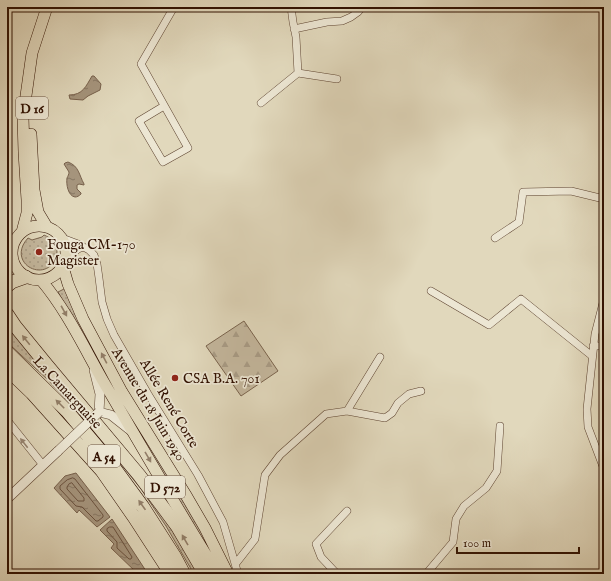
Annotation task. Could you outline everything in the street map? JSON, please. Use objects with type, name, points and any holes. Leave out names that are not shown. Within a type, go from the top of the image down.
[{"type":"highway","points":[[7,286],[12,282],[26,277]]},
{"type":"highway","points":[[7,314],[46,364],[139,474],[177,526],[205,574]]},
{"type":"highway","name":"La Camarguaise","points":[[7,352],[67,411],[110,462],[143,507],[184,574]]},
{"type":"highway","name":"La Camarguaise","points":[[7,369],[32,393],[102,471],[171,574]]},
{"type":"highway","points":[[7,378],[36,405],[61,425]]},
{"type":"main road","name":"D 16","points":[[15,239],[27,213],[23,117],[32,53],[47,7]]},
{"type":"main road","name":"D 16","points":[[47,227],[38,212],[34,190],[30,124],[37,62],[44,36],[55,7]]},
{"type":"main road","points":[[38,226],[47,227],[56,231],[62,238],[66,252],[64,263],[57,273],[50,278],[41,280],[26,277],[10,262],[15,239],[29,228],[38,226]]},
{"type":"main road","name":"Avenue du 18 Juin 1940","points":[[64,263],[68,284],[134,433],[218,574]]},
{"type":"main road","name":"Avenue du 18 Juin 1940","points":[[41,280],[61,306],[90,357],[118,395],[187,497],[205,528],[228,574]]},
{"type":"street","points":[[164,106],[139,121],[163,162],[188,148],[141,64],[174,7]]},
{"type":"street","points":[[290,7],[296,37],[298,73]]},
{"type":"street","points":[[294,29],[327,22],[342,21],[358,12],[362,7]]},
{"type":"street","points":[[262,102],[298,73],[337,79]]},
{"type":"street","points":[[495,238],[519,222],[523,192],[571,190],[604,199]]},
{"type":"street","points":[[62,238],[83,247]]},
{"type":"street","points":[[64,263],[78,249],[83,247]]},
{"type":"street","name":"Allée René Corte","points":[[83,247],[94,255],[97,264],[102,302],[114,335],[148,394],[198,475],[223,522],[238,574]]},
{"type":"street","points":[[431,291],[489,325],[521,299],[592,356]]},
{"type":"street","points":[[604,299],[593,346],[587,409],[588,427],[604,469]]},
{"type":"street","points":[[593,346],[604,346]]},
{"type":"street","points":[[90,357],[100,394],[99,412]]},
{"type":"street","points":[[347,411],[380,357]]},
{"type":"street","points":[[235,562],[237,562],[255,539],[265,475],[280,455],[326,414],[347,411],[385,418],[392,413],[398,403],[408,394],[421,391]]},
{"type":"street","points":[[7,499],[118,395]]},
{"type":"street","points":[[99,412],[111,415],[134,433]]},
{"type":"street","points":[[7,420],[42,465]]},
{"type":"street","points":[[426,574],[453,542],[456,518],[464,506],[486,488],[497,471],[500,426]]},
{"type":"street","points":[[336,574],[321,556],[316,544],[347,511]]},
{"type":"green space","points":[[44,235],[51,239],[56,245],[56,257],[54,262],[48,268],[41,270],[34,269],[23,261],[21,254],[23,246],[28,238],[32,240]]},
{"type":"green space","points":[[66,288],[113,379],[113,387],[111,386],[58,292]]},
{"type":"green space","points":[[244,321],[278,371],[241,396],[206,346]]},
{"type":"green space","points":[[7,327],[15,332],[83,413],[81,416],[48,380],[7,342]]},
{"type":"green space","points":[[126,408],[195,517],[219,569],[125,409]]},
{"type":"green space","points":[[92,428],[142,485],[201,574],[194,574],[166,526],[141,489]]},
{"type":"water","points":[[92,76],[94,76],[101,84],[100,90],[83,100],[70,99],[69,95],[74,95],[81,92]]},
{"type":"water","points":[[68,162],[77,168],[84,184],[77,185],[77,189],[81,194],[76,197],[69,192],[67,186],[69,172],[64,164]]},
{"type":"water","points":[[76,473],[110,517],[97,527],[79,510],[77,513],[54,488],[65,476]]},
{"type":"water","points":[[112,519],[148,574],[138,574],[111,548],[114,544],[100,530]]},
{"type":"place","name":"Fouga CM-170 Magister","points":[[39,252]]},
{"type":"place","name":"CSA B.A. 701","points":[[175,378]]}]
